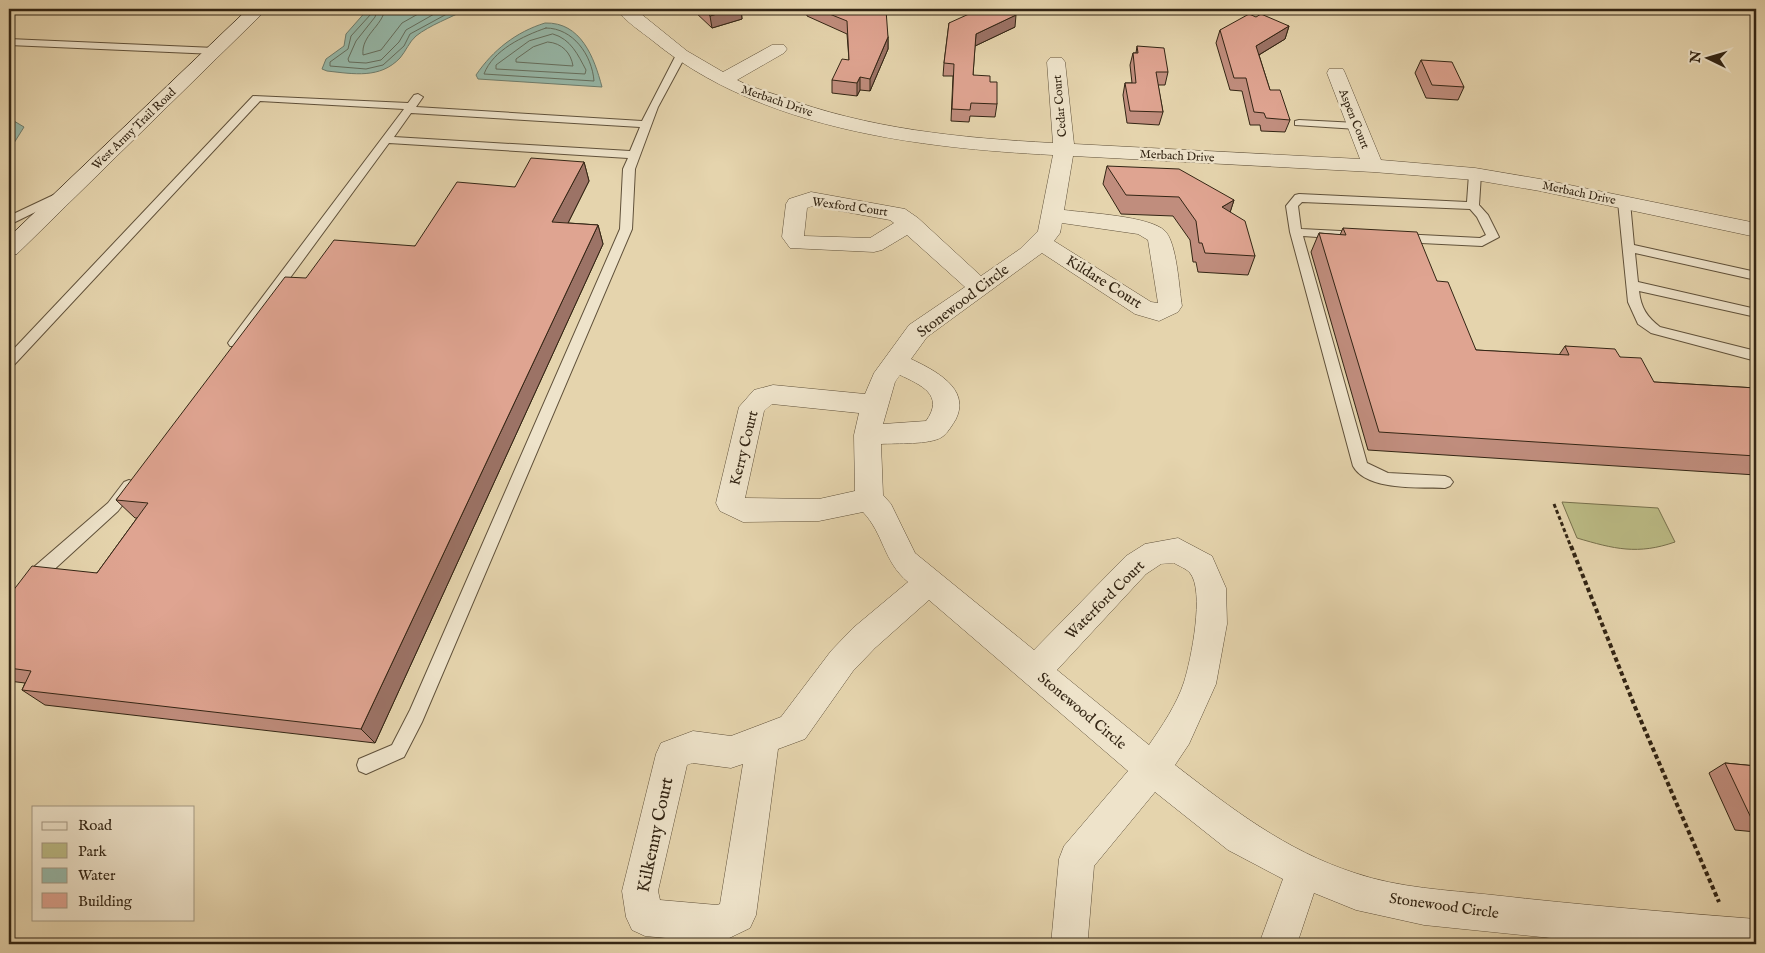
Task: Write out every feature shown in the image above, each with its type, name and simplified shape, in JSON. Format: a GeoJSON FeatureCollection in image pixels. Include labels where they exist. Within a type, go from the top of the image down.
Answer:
{"type":"FeatureCollection","features":[{"type":"Feature","properties":{"kind":"street","name":"West Army Trail Road"},"geometry":{"type":"LineString","coordinates":[[9,249],[258,9]]}},
{"type":"Feature","properties":{"kind":"street","name":"Merbach Drive"},"geometry":{"type":"LineString","coordinates":[[625,9],[681,55],[723,80],[802,111],[890,133],[955,143],[1373,166],[1475,174],[1624,202],[1756,230]]}},
{"type":"Feature","properties":{"kind":"street"},"geometry":{"type":"LineString","coordinates":[[723,80],[778,49]]}},
{"type":"Feature","properties":{"kind":"street","name":"Cedar Court"},"geometry":{"type":"LineString","coordinates":[[1056,62],[1064,150]]}},
{"type":"Feature","properties":{"kind":"street","name":"Aspen Court"},"geometry":{"type":"LineString","coordinates":[[1336,73],[1373,166]]}},
{"type":"Feature","properties":{"kind":"street"},"geometry":{"type":"LineString","coordinates":[[1046,228],[1064,150]]}},
{"type":"Feature","properties":{"kind":"street","name":"Wexford Court"},"geometry":{"type":"LineString","coordinates":[[910,223],[874,245],[798,243],[793,236],[797,204],[810,200],[897,214],[910,223],[980,287]]}},
{"type":"Feature","properties":{"kind":"street","name":"Kildare Court"},"geometry":{"type":"LineString","coordinates":[[1046,228],[1144,228],[1157,236],[1161,246],[1170,306],[1159,313],[1143,308],[1046,228]]}},
{"type":"Feature","properties":{"kind":"street","name":"Stonewood Circle"},"geometry":{"type":"LineString","coordinates":[[1046,228],[1028,254],[918,331],[883,380],[874,405],[867,435],[869,499],[881,512],[905,562],[1152,769],[1241,837],[1304,871],[1356,892],[1424,906],[1682,938],[1744,937]]}},
{"type":"Feature","properties":{"kind":"street"},"geometry":{"type":"LineString","coordinates":[[867,435],[934,430],[945,418],[948,404],[942,388],[896,362]]}},
{"type":"Feature","properties":{"kind":"street","name":"Kerry Court"},"geometry":{"type":"LineString","coordinates":[[869,499],[820,510],[743,511],[730,503],[752,407],[763,396],[773,394],[874,405]]}},
{"type":"Feature","properties":{"kind":"street","name":"Waterford Court"},"geometry":{"type":"LineString","coordinates":[[1035,671],[1136,565],[1155,553],[1178,550],[1202,566],[1211,588],[1212,624],[1200,684],[1177,733],[1152,769],[1077,859],[1069,941],[1072,944]]}},
{"type":"Feature","properties":{"kind":"street","name":"Kilkenny Court"},"geometry":{"type":"LineString","coordinates":[[763,740],[737,915],[719,924],[645,916],[640,891],[673,754],[693,747],[731,752],[793,728],[842,661],[864,638],[929,582]]}},
{"type":"Feature","properties":{"kind":"street"},"geometry":{"type":"LineString","coordinates":[[1278,944],[1304,871]]}},
{"type":"Feature","properties":{"kind":"lane"},"geometry":{"type":"LineString","coordinates":[[9,42],[214,51]]}},
{"type":"Feature","properties":{"kind":"lane"},"geometry":{"type":"LineString","coordinates":[[366,765],[398,751],[416,716],[626,228],[629,169],[653,106],[681,55]]}},
{"type":"Feature","properties":{"kind":"lane"},"geometry":{"type":"LineString","coordinates":[[9,362],[257,98],[413,104],[646,124]]}},
{"type":"Feature","properties":{"kind":"lane"},"geometry":{"type":"LineString","coordinates":[[226,355],[413,104]]}},
{"type":"Feature","properties":{"kind":"lane"},"geometry":{"type":"LineString","coordinates":[[1297,118],[1355,121]]}},
{"type":"Feature","properties":{"kind":"lane"},"geometry":{"type":"LineString","coordinates":[[386,140],[634,155]]}},
{"type":"Feature","properties":{"kind":"lane"},"geometry":{"type":"LineString","coordinates":[[1473,206],[1475,174]]}},
{"type":"Feature","properties":{"kind":"lane"},"geometry":{"type":"LineString","coordinates":[[9,220],[70,190]]}},
{"type":"Feature","properties":{"kind":"lane"},"geometry":{"type":"LineString","coordinates":[[1387,237],[1489,240],[1494,237],[1482,215],[1473,206],[1299,198],[1292,206],[1296,232],[1360,466],[1379,477],[1445,482]]}},
{"type":"Feature","properties":{"kind":"lane"},"geometry":{"type":"LineString","coordinates":[[1624,202],[1632,285],[1637,312],[1643,321],[1656,330],[1756,356]]}},
{"type":"Feature","properties":{"kind":"lane"},"geometry":{"type":"LineString","coordinates":[[1296,232],[1368,236]]}},
{"type":"Feature","properties":{"kind":"lane"},"geometry":{"type":"LineString","coordinates":[[1629,248],[1756,276]]}},
{"type":"Feature","properties":{"kind":"lane"},"geometry":{"type":"LineString","coordinates":[[1632,285],[1756,312]]}},
{"type":"Feature","properties":{"kind":"lane"},"geometry":{"type":"LineString","coordinates":[[9,614],[41,571],[113,507],[135,478]]}},
{"type":"Feature","properties":{"kind":"path"},"geometry":{"type":"LineString","coordinates":[[1554,504],[1635,707],[1710,876],[1744,937]]}},
{"type":"Feature","properties":{"kind":"green space"},"geometry":{"type":"Polygon","coordinates":[[[1562,502],[1658,508],[1675,542],[1649,548],[1626,549],[1577,538],[1562,502]]]}},
{"type":"Feature","properties":{"kind":"water"},"geometry":{"type":"Polygon","coordinates":[[[368,9],[467,9],[416,36],[400,58],[384,69],[366,74],[357,74],[322,69],[326,59],[344,46],[346,34],[368,9]]]}},
{"type":"Feature","properties":{"kind":"water"},"geometry":{"type":"Polygon","coordinates":[[[545,23],[557,24],[568,28],[577,35],[590,53],[602,87],[478,79],[476,75],[483,66],[506,43],[524,31],[545,23]]]}},
{"type":"Feature","properties":{"kind":"water"},"geometry":{"type":"Polygon","coordinates":[[[9,118],[24,127],[9,151],[9,118]]]}},
{"type":"Feature","properties":{"kind":"building"},"geometry":{"type":"Polygon","coordinates":[[[703,9],[734,9],[710,16],[703,9]]]}},
{"type":"Feature","properties":{"kind":"building"},"geometry":{"type":"Polygon","coordinates":[[[817,9],[886,10],[888,37],[870,79],[860,77],[857,83],[832,80],[842,59],[849,60],[847,21],[817,9]]]}},
{"type":"Feature","properties":{"kind":"building"},"geometry":{"type":"Polygon","coordinates":[[[980,9],[1004,9],[1016,15],[976,34],[973,75],[990,76],[990,82],[997,82],[997,104],[971,103],[970,110],[952,109],[954,64],[944,63],[949,23],[980,9]]]}},
{"type":"Feature","properties":{"kind":"building"},"geometry":{"type":"Polygon","coordinates":[[[1249,14],[1256,17],[1261,14],[1289,26],[1256,46],[1270,90],[1280,90],[1290,120],[1266,118],[1264,113],[1254,112],[1246,78],[1234,78],[1220,30],[1249,14]]]}},
{"type":"Feature","properties":{"kind":"building"},"geometry":{"type":"Polygon","coordinates":[[[1137,46],[1164,48],[1168,72],[1156,72],[1163,112],[1130,111],[1125,83],[1136,83],[1133,53],[1138,53],[1137,46]]]}},
{"type":"Feature","properties":{"kind":"building"},"geometry":{"type":"Polygon","coordinates":[[[1421,60],[1452,62],[1464,87],[1432,85],[1421,60]]]}},
{"type":"Feature","properties":{"kind":"building"},"geometry":{"type":"Polygon","coordinates":[[[531,158],[584,162],[552,222],[598,225],[361,729],[22,690],[31,671],[9,668],[9,596],[32,566],[97,573],[148,503],[116,500],[285,277],[306,278],[334,240],[415,246],[457,182],[515,187],[531,158]]]}},
{"type":"Feature","properties":{"kind":"building"},"geometry":{"type":"Polygon","coordinates":[[[1107,166],[1179,169],[1234,200],[1222,207],[1245,221],[1255,256],[1205,253],[1202,243],[1199,243],[1196,221],[1179,197],[1126,195],[1107,166]]]}},
{"type":"Feature","properties":{"kind":"building"},"geometry":{"type":"Polygon","coordinates":[[[1343,228],[1417,232],[1437,281],[1448,282],[1476,350],[1569,355],[1565,346],[1615,349],[1620,357],[1641,358],[1654,382],[1756,388],[1756,456],[1379,432],[1319,233],[1346,235],[1343,228]]]}},
{"type":"Feature","properties":{"kind":"building"},"geometry":{"type":"Polygon","coordinates":[[[1725,763],[1756,766],[1756,822],[1753,822],[1725,763]]]}}]}
